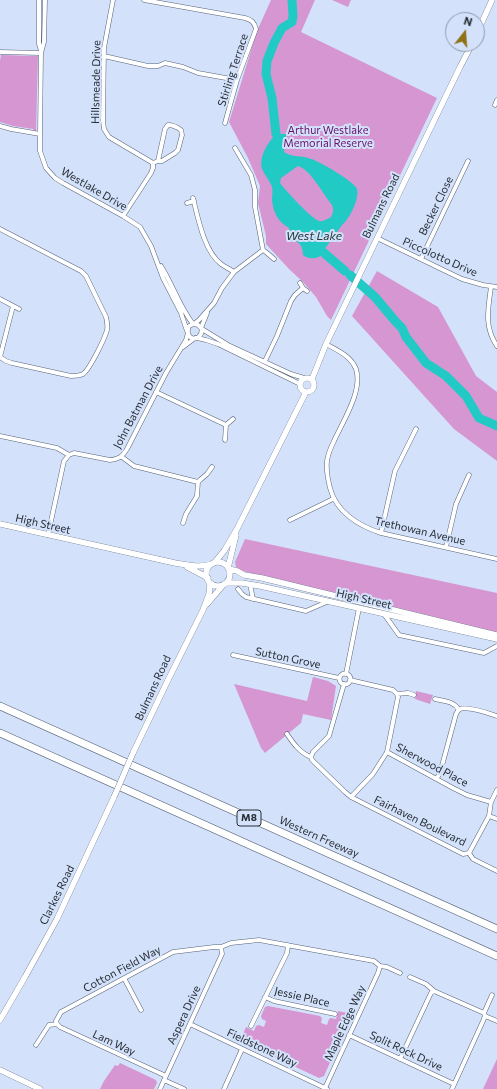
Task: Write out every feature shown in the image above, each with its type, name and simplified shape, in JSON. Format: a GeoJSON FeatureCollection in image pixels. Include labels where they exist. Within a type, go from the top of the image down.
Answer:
{"type":"FeatureCollection","features":[{"type":"Feature","properties":{"kind":"highway","name":"Western Freeway"},"geometry":{"type":"LineString","coordinates":[[0,706],[497,930]]}},
{"type":"Feature","properties":{"kind":"highway","name":"M8"},"geometry":{"type":"LineString","coordinates":[[0,733],[497,956]]}},
{"type":"Feature","properties":{"kind":"street","name":"Westlake Drive"},"geometry":{"type":"LineString","coordinates":[[39,0],[39,44],[41,53],[40,151],[46,168],[56,178],[140,227],[151,246],[163,278],[181,313],[187,332]]}},
{"type":"Feature","properties":{"kind":"street","name":"Westlake Drive"},"geometry":{"type":"LineString","coordinates":[[41,53],[44,42],[45,0]]}},
{"type":"Feature","properties":{"kind":"street","name":"Hillsmeade Drive"},"geometry":{"type":"LineString","coordinates":[[113,0],[104,48],[102,121],[104,129],[109,137],[152,163]]}},
{"type":"Feature","properties":{"kind":"street"},"geometry":{"type":"LineString","coordinates":[[144,0],[175,2]]}},
{"type":"Feature","properties":{"kind":"street"},"geometry":{"type":"LineString","coordinates":[[485,15],[492,0]]}},
{"type":"Feature","properties":{"kind":"street","name":"Stirling Terrace"},"geometry":{"type":"LineString","coordinates":[[175,2],[245,18],[252,20],[255,23],[256,29],[237,80],[225,123]]}},
{"type":"Feature","properties":{"kind":"street"},"geometry":{"type":"LineString","coordinates":[[0,52],[41,53]]}},
{"type":"Feature","properties":{"kind":"street","name":"Bulmans Road"},"geometry":{"type":"LineString","coordinates":[[312,379],[326,344],[468,52]]}},
{"type":"Feature","properties":{"kind":"street"},"geometry":{"type":"LineString","coordinates":[[104,56],[148,66],[158,66],[165,63],[174,64],[183,66],[198,73],[237,80]]}},
{"type":"Feature","properties":{"kind":"street"},"geometry":{"type":"LineString","coordinates":[[123,216],[151,173],[153,168],[152,163],[162,161],[178,150],[182,132],[172,125],[168,125],[164,129],[158,161]]}},
{"type":"Feature","properties":{"kind":"street"},"geometry":{"type":"LineString","coordinates":[[0,126],[40,134]]}},
{"type":"Feature","properties":{"kind":"street"},"geometry":{"type":"LineString","coordinates":[[235,148],[253,180],[255,190],[255,207],[263,250],[274,259]]}},
{"type":"Feature","properties":{"kind":"street","name":"Becker Close"},"geometry":{"type":"LineString","coordinates":[[421,259],[468,161]]}},
{"type":"Feature","properties":{"kind":"street"},"geometry":{"type":"LineString","coordinates":[[188,203],[194,200],[208,247],[213,256],[220,263],[234,272]]}},
{"type":"Feature","properties":{"kind":"street"},"geometry":{"type":"LineString","coordinates":[[0,229],[81,271],[86,276],[108,324],[107,331],[85,373],[79,376],[71,376],[12,363],[0,357],[13,306]]}},
{"type":"Feature","properties":{"kind":"street","name":"Piccolotto Drive"},"geometry":{"type":"LineString","coordinates":[[377,238],[462,278],[491,287],[497,287]]}},
{"type":"Feature","properties":{"kind":"street"},"geometry":{"type":"LineString","coordinates":[[263,250],[234,272],[222,288],[214,303],[194,324],[189,326],[187,332],[190,337],[218,344],[300,384],[302,389],[306,392]]}},
{"type":"Feature","properties":{"kind":"street","name":"Westlake Drive"},"geometry":{"type":"LineString","coordinates":[[156,260],[168,278],[184,312],[194,324]]}},
{"type":"Feature","properties":{"kind":"street"},"geometry":{"type":"LineString","coordinates":[[300,283],[307,291]]}},
{"type":"Feature","properties":{"kind":"street"},"geometry":{"type":"LineString","coordinates":[[491,287],[487,320],[489,331],[497,346]]}},
{"type":"Feature","properties":{"kind":"street"},"geometry":{"type":"LineString","coordinates":[[265,361],[291,301],[303,288]]}},
{"type":"Feature","properties":{"kind":"street"},"geometry":{"type":"LineString","coordinates":[[0,299],[19,309]]}},
{"type":"Feature","properties":{"kind":"street"},"geometry":{"type":"LineString","coordinates":[[196,338],[201,335],[208,308]]}},
{"type":"Feature","properties":{"kind":"street"},"geometry":{"type":"LineString","coordinates":[[194,324],[228,344],[291,374],[304,378],[308,377],[315,383],[314,388],[306,392],[237,529],[224,551],[213,564],[208,570],[207,573],[210,583],[217,586],[225,583],[230,577],[228,568],[226,565],[221,563],[213,564]]}},
{"type":"Feature","properties":{"kind":"street","name":"John Batman Drive"},"geometry":{"type":"LineString","coordinates":[[69,455],[74,453],[110,460],[115,460],[122,457],[128,449],[166,373],[186,340],[187,332]]}},
{"type":"Feature","properties":{"kind":"street","name":"John Batman Drive"},"geometry":{"type":"LineString","coordinates":[[180,350],[196,338]]}},
{"type":"Feature","properties":{"kind":"street"},"geometry":{"type":"LineString","coordinates":[[290,520],[333,499],[328,475],[327,460],[331,447],[357,389],[358,380],[356,369],[352,362],[326,344]]}},
{"type":"Feature","properties":{"kind":"street"},"geometry":{"type":"LineString","coordinates":[[300,384],[301,380],[304,378]]}},
{"type":"Feature","properties":{"kind":"street"},"geometry":{"type":"LineString","coordinates":[[156,392],[226,425]]}},
{"type":"Feature","properties":{"kind":"street"},"geometry":{"type":"LineString","coordinates":[[225,440],[226,425],[233,419]]}},
{"type":"Feature","properties":{"kind":"street"},"geometry":{"type":"LineString","coordinates":[[381,533],[395,471],[416,429]]}},
{"type":"Feature","properties":{"kind":"street"},"geometry":{"type":"LineString","coordinates":[[0,436],[57,448],[69,455],[64,461],[48,535]]}},
{"type":"Feature","properties":{"kind":"street"},"geometry":{"type":"LineString","coordinates":[[122,457],[134,466],[198,482]]}},
{"type":"Feature","properties":{"kind":"street"},"geometry":{"type":"LineString","coordinates":[[183,523],[186,514],[197,496],[198,482],[212,467]]}},
{"type":"Feature","properties":{"kind":"street"},"geometry":{"type":"LineString","coordinates":[[446,547],[455,508],[469,475]]}},
{"type":"Feature","properties":{"kind":"street","name":"Trethowan Avenue"},"geometry":{"type":"LineString","coordinates":[[333,499],[357,523],[368,529],[497,559]]}},
{"type":"Feature","properties":{"kind":"street","name":"High Street"},"geometry":{"type":"LineString","coordinates":[[0,524],[175,563],[195,566],[213,564]]}},
{"type":"Feature","properties":{"kind":"street"},"geometry":{"type":"LineString","coordinates":[[228,568],[237,529]]}},
{"type":"Feature","properties":{"kind":"street","name":"High Street"},"geometry":{"type":"LineString","coordinates":[[175,563],[193,570],[208,579]]}},
{"type":"Feature","properties":{"kind":"street","name":"High Street"},"geometry":{"type":"LineString","coordinates":[[228,568],[244,575],[262,578],[497,635]]}},
{"type":"Feature","properties":{"kind":"street","name":"Bulmans Road"},"geometry":{"type":"LineString","coordinates":[[124,775],[168,680],[203,610],[209,594],[210,585],[208,579]]}},
{"type":"Feature","properties":{"kind":"street","name":"High Street"},"geometry":{"type":"LineString","coordinates":[[225,583],[235,582],[250,584],[497,640]]}},
{"type":"Feature","properties":{"kind":"street","name":"Bulmans Road"},"geometry":{"type":"LineString","coordinates":[[203,610],[225,583]]}},
{"type":"Feature","properties":{"kind":"street"},"geometry":{"type":"LineString","coordinates":[[250,584],[254,599]]}},
{"type":"Feature","properties":{"kind":"street"},"geometry":{"type":"LineString","coordinates":[[238,589],[242,594],[254,599],[306,611],[329,601]]}},
{"type":"Feature","properties":{"kind":"street"},"geometry":{"type":"LineString","coordinates":[[346,674],[360,608]]}},
{"type":"Feature","properties":{"kind":"street"},"geometry":{"type":"LineString","coordinates":[[384,614],[399,635],[484,653],[497,646]]}},
{"type":"Feature","properties":{"kind":"street","name":"Sutton Grove"},"geometry":{"type":"LineString","coordinates":[[233,655],[339,678]]}},
{"type":"Feature","properties":{"kind":"street"},"geometry":{"type":"LineString","coordinates":[[344,684],[341,683],[339,678],[342,674],[346,674]]}},
{"type":"Feature","properties":{"kind":"street"},"geometry":{"type":"LineString","coordinates":[[346,674],[349,675],[350,680]]}},
{"type":"Feature","properties":{"kind":"street"},"geometry":{"type":"LineString","coordinates":[[312,756],[313,752],[329,736],[344,684],[348,683],[350,680]]}},
{"type":"Feature","properties":{"kind":"street"},"geometry":{"type":"LineString","coordinates":[[350,680],[393,690],[398,697],[387,752],[373,774],[351,796]]}},
{"type":"Feature","properties":{"kind":"street"},"geometry":{"type":"LineString","coordinates":[[397,694],[408,693],[414,695]]}},
{"type":"Feature","properties":{"kind":"street"},"geometry":{"type":"LineString","coordinates":[[435,699],[453,703],[459,710]]}},
{"type":"Feature","properties":{"kind":"street"},"geometry":{"type":"LineString","coordinates":[[437,778],[440,773],[456,714],[459,710],[463,708],[497,716]]}},
{"type":"Feature","properties":{"kind":"street","name":"Fairhaven Boulevard"},"geometry":{"type":"LineString","coordinates":[[287,734],[301,750],[312,756],[315,763],[345,792],[463,854],[468,853],[489,816],[491,802],[497,790]]}},
{"type":"Feature","properties":{"kind":"street","name":"Sherwood Place"},"geometry":{"type":"LineString","coordinates":[[387,752],[467,795],[491,802]]}},
{"type":"Feature","properties":{"kind":"street","name":"Clarkes Road"},"geometry":{"type":"LineString","coordinates":[[0,1020],[57,919],[124,775]]}},
{"type":"Feature","properties":{"kind":"street"},"geometry":{"type":"LineString","coordinates":[[489,816],[497,819]]}},
{"type":"Feature","properties":{"kind":"street"},"geometry":{"type":"LineString","coordinates":[[468,853],[473,860],[497,871]]}},
{"type":"Feature","properties":{"kind":"street","name":"Cotton Field Way"},"geometry":{"type":"LineString","coordinates":[[36,1045],[50,1025],[57,1024],[56,1021],[61,1012],[173,952],[222,947],[231,943],[259,940],[374,961],[380,966],[388,967],[400,973]]}},
{"type":"Feature","properties":{"kind":"street"},"geometry":{"type":"LineString","coordinates":[[251,1026],[287,953],[288,945]]}},
{"type":"Feature","properties":{"kind":"street","name":"Aspera Drive"},"geometry":{"type":"LineString","coordinates":[[160,1089],[222,954],[222,947]]}},
{"type":"Feature","properties":{"kind":"street","name":"Maple Edge Way"},"geometry":{"type":"LineString","coordinates":[[326,1088],[380,966]]}},
{"type":"Feature","properties":{"kind":"street"},"geometry":{"type":"LineString","coordinates":[[410,977],[497,1021]]}},
{"type":"Feature","properties":{"kind":"street"},"geometry":{"type":"LineString","coordinates":[[124,978],[141,1010]]}},
{"type":"Feature","properties":{"kind":"street"},"geometry":{"type":"LineString","coordinates":[[400,1059],[431,993],[434,990]]}},
{"type":"Feature","properties":{"kind":"street"},"geometry":{"type":"LineString","coordinates":[[452,1089],[492,995]]}},
{"type":"Feature","properties":{"kind":"street","name":"Jessie Place"},"geometry":{"type":"LineString","coordinates":[[265,997],[274,1002],[335,1014]]}},
{"type":"Feature","properties":{"kind":"street","name":"Lam Way"},"geometry":{"type":"LineString","coordinates":[[57,1024],[60,1027],[165,1078],[184,1089]]}},
{"type":"Feature","properties":{"kind":"street","name":"Fieldstone Way"},"geometry":{"type":"LineString","coordinates":[[190,1024],[326,1088]]}},
{"type":"Feature","properties":{"kind":"street","name":"Split Rock Drive"},"geometry":{"type":"LineString","coordinates":[[349,1035],[454,1084]]}},
{"type":"Feature","properties":{"kind":"street"},"geometry":{"type":"LineString","coordinates":[[224,1089],[242,1049]]}},
{"type":"Feature","properties":{"kind":"street"},"geometry":{"type":"LineString","coordinates":[[0,1070],[40,1089]]}},
{"type":"Feature","properties":{"kind":"green space","name":"Arthur Westlake Memorial Reserve"},"geometry":{"type":"Polygon","coordinates":[[[271,0],[315,0],[301,32],[437,98],[331,320],[316,297],[266,244],[266,236],[258,203],[260,186],[248,158],[229,122],[257,31],[271,0]]]}},
{"type":"Feature","properties":{"kind":"green space"},"geometry":{"type":"Polygon","coordinates":[[[332,0],[351,0],[348,7],[332,0]]]}},
{"type":"Feature","properties":{"kind":"green space"},"geometry":{"type":"Polygon","coordinates":[[[1,55],[38,56],[36,133],[33,129],[13,126],[0,122],[1,55]]]}},
{"type":"Feature","properties":{"kind":"green space"},"geometry":{"type":"Polygon","coordinates":[[[377,271],[438,307],[476,376],[497,392],[497,461],[454,429],[352,316],[377,271]]]}},
{"type":"Feature","properties":{"kind":"green space"},"geometry":{"type":"Polygon","coordinates":[[[245,539],[497,593],[497,633],[242,571],[236,567],[235,562],[245,539]]]}},
{"type":"Feature","properties":{"kind":"green space"},"geometry":{"type":"Polygon","coordinates":[[[313,677],[328,681],[336,686],[331,720],[303,714],[301,723],[265,753],[261,748],[234,684],[307,701],[313,677]]]}},
{"type":"Feature","properties":{"kind":"green space"},"geometry":{"type":"Polygon","coordinates":[[[416,691],[433,695],[430,704],[415,699],[416,691]]]}},
{"type":"Feature","properties":{"kind":"green space"},"geometry":{"type":"Polygon","coordinates":[[[268,1006],[320,1016],[322,1018],[321,1023],[327,1025],[329,1019],[336,1019],[338,1011],[353,1014],[343,1035],[340,1034],[338,1036],[341,1038],[324,1076],[319,1078],[240,1041],[246,1027],[254,1031],[256,1026],[259,1025],[264,1027],[266,1021],[262,1019],[261,1016],[265,1007],[268,1006]]]}},
{"type":"Feature","properties":{"kind":"green space"},"geometry":{"type":"Polygon","coordinates":[[[497,1059],[497,1089],[483,1089],[497,1059]]]}},
{"type":"Feature","properties":{"kind":"green space"},"geometry":{"type":"Polygon","coordinates":[[[120,1063],[156,1080],[157,1083],[154,1089],[100,1089],[115,1065],[118,1066],[120,1063]]]}},
{"type":"Feature","properties":{"kind":"water","name":"West Lake"},"geometry":{"type":"Polygon","coordinates":[[[276,134],[286,134],[284,152],[290,155],[308,158],[321,164],[344,177],[357,189],[357,198],[351,214],[319,257],[311,258],[303,255],[299,243],[292,241],[290,238],[289,228],[279,220],[275,213],[272,200],[272,187],[263,171],[261,161],[264,151],[276,134]],[[298,166],[281,178],[280,183],[311,215],[319,221],[325,220],[332,216],[332,205],[312,177],[303,168],[298,166]]]}},
{"type":"Feature","properties":{"kind":"waterway"},"geometry":{"type":"LineString","coordinates":[[276,134],[272,98],[266,74],[267,61],[282,28],[292,22],[292,0]]}},
{"type":"Feature","properties":{"kind":"waterway"},"geometry":{"type":"LineString","coordinates":[[323,252],[345,271]]}},
{"type":"Feature","properties":{"kind":"waterway"},"geometry":{"type":"LineString","coordinates":[[350,275],[375,297],[402,328],[406,337],[426,363],[446,376],[466,396],[479,418],[497,426]]}}]}
